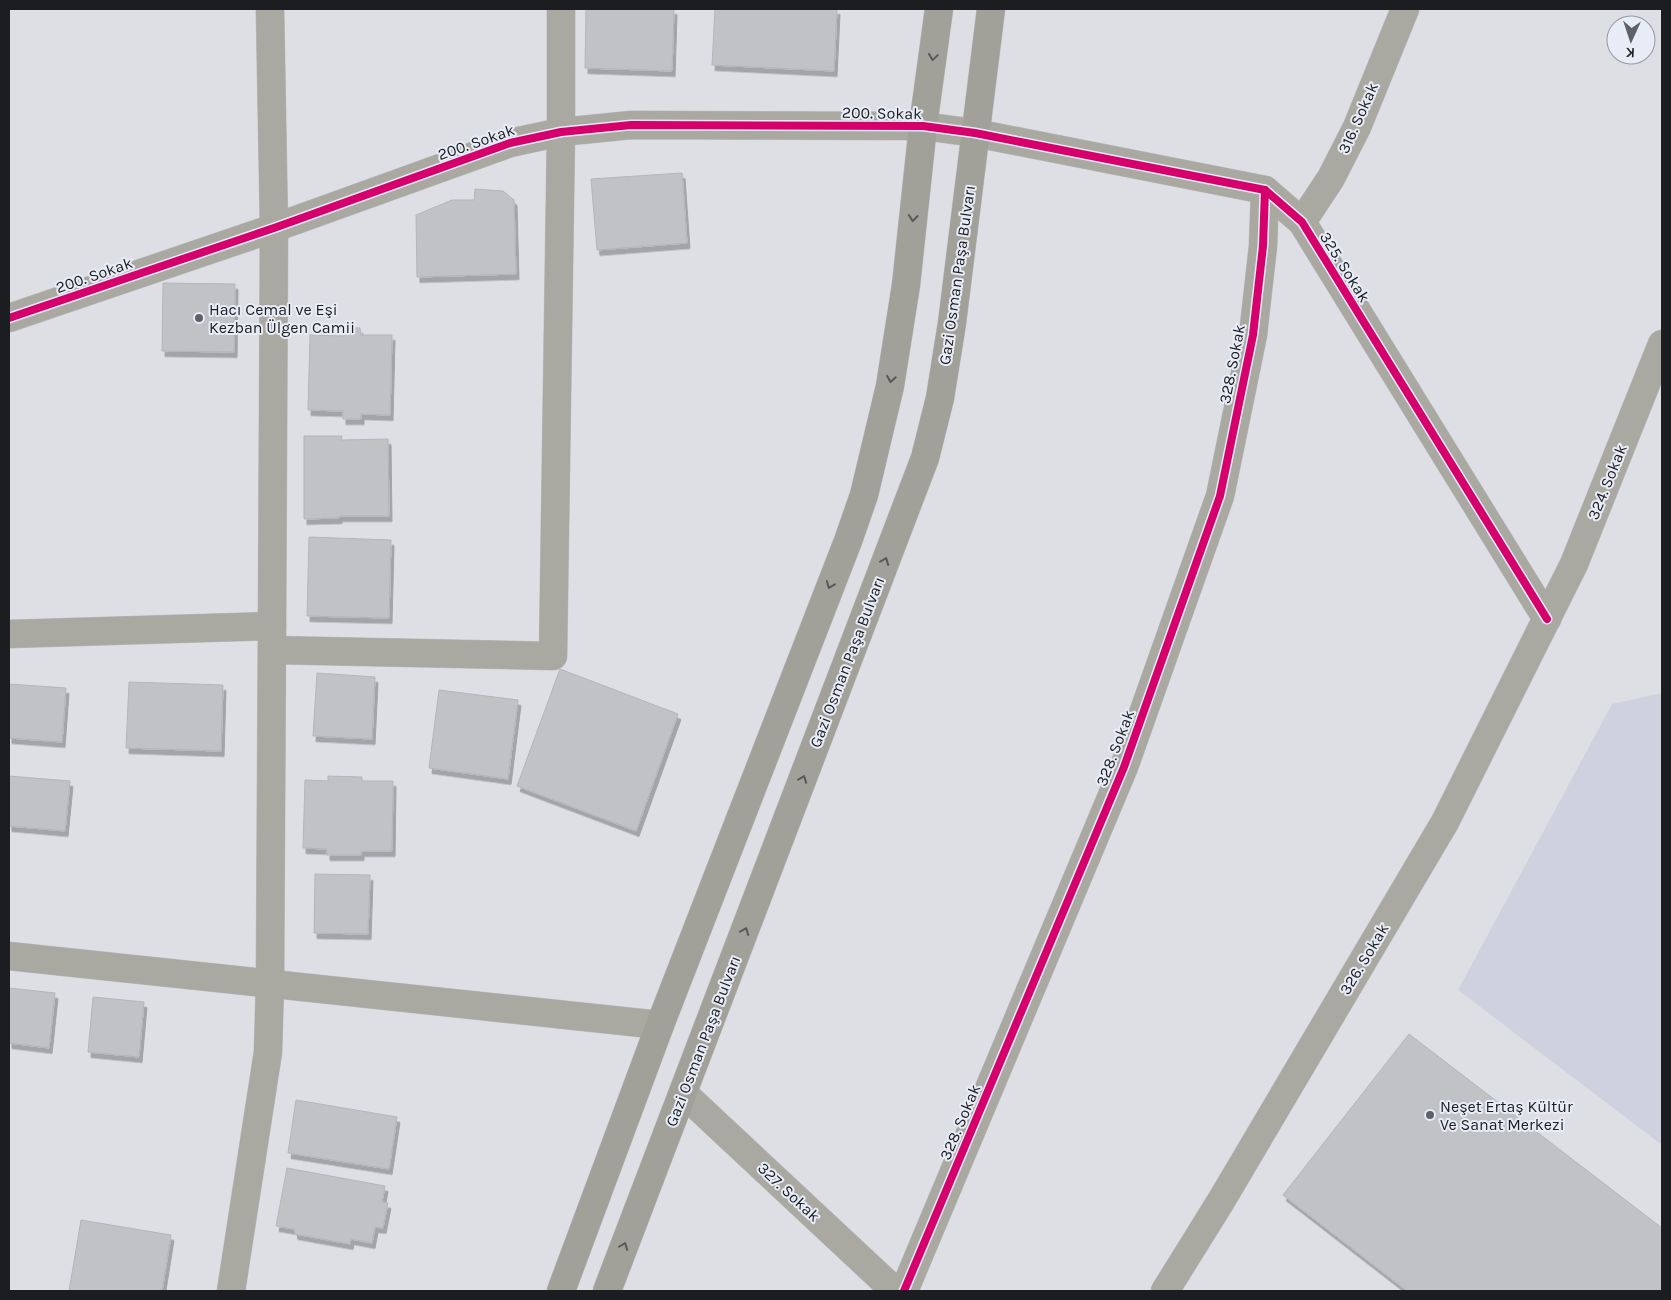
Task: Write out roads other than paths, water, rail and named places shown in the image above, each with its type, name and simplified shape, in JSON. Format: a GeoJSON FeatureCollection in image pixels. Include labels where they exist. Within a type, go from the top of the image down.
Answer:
{"type":"FeatureCollection","features":[{"type":"Feature","properties":{"kind":"main road"},"geometry":{"type":"LineString","coordinates":[[561,1291],[660,1025],[848,541],[864,495],[890,386],[906,285],[923,126],[939,9]]}},
{"type":"Feature","properties":{"kind":"main road","name":"Gazi Osman Paşa Bulvarı"},"geometry":{"type":"LineString","coordinates":[[606,1291],[925,458],[940,398],[949,342],[991,9]]}},
{"type":"Feature","properties":{"kind":"street"},"geometry":{"type":"LineString","coordinates":[[231,1291],[268,1052],[274,228],[270,9]]}},
{"type":"Feature","properties":{"kind":"street"},"geometry":{"type":"LineString","coordinates":[[9,634],[272,638],[553,656],[561,132],[560,9]]}},
{"type":"Feature","properties":{"kind":"street","name":"316. Sokak"},"geometry":{"type":"LineString","coordinates":[[1302,222],[1331,178],[1357,127],[1405,9]]}},
{"type":"Feature","properties":{"kind":"street","name":"200. Sokak"},"geometry":{"type":"LineString","coordinates":[[9,318],[274,228],[510,143],[561,132],[631,125],[923,126],[975,133]]}},
{"type":"Feature","properties":{"kind":"street","name":"325. Sokak"},"geometry":{"type":"LineString","coordinates":[[975,133],[1265,190],[1302,222],[1546,619]]}},
{"type":"Feature","properties":{"kind":"street","name":"328. Sokak"},"geometry":{"type":"LineString","coordinates":[[904,1291],[1124,767],[1220,496],[1253,335],[1263,246],[1265,190]]}},
{"type":"Feature","properties":{"kind":"street","name":"324. Sokak"},"geometry":{"type":"LineString","coordinates":[[1546,619],[1574,564],[1662,344]]}},
{"type":"Feature","properties":{"kind":"street","name":"326. Sokak"},"geometry":{"type":"LineString","coordinates":[[1165,1291],[1221,1201],[1445,822],[1546,619]]}},
{"type":"Feature","properties":{"kind":"street"},"geometry":{"type":"LineString","coordinates":[[9,956],[270,982],[660,1025]]}},
{"type":"Feature","properties":{"kind":"street","name":"327. Sokak"},"geometry":{"type":"LineString","coordinates":[[683,1093],[895,1291]]}},
{"type":"Feature","properties":{"kind":"place","name":"Hacı Cemal ve Eşi Kezban Ülgen Camii"},"geometry":{"type":"Point","coordinates":[199,318]}},
{"type":"Feature","properties":{"kind":"place","name":"Neşet Ertaş Kültür Ve Sanat Merkezi"},"geometry":{"type":"Point","coordinates":[1430,1115]}}]}
